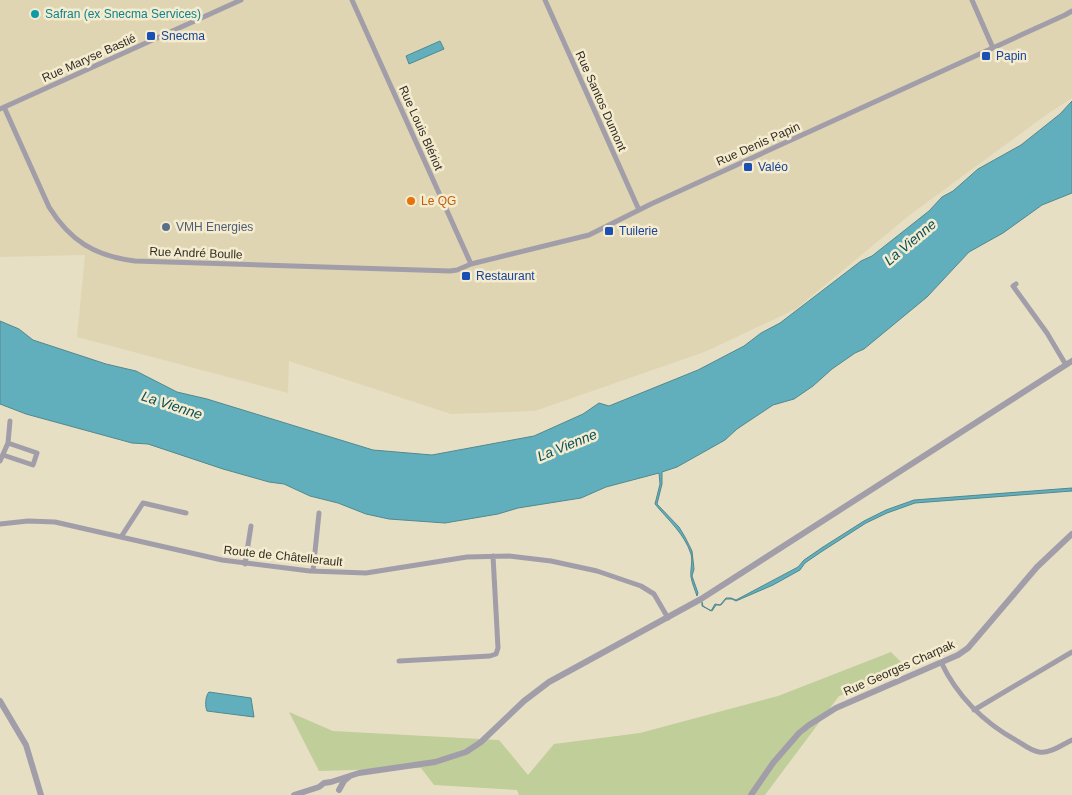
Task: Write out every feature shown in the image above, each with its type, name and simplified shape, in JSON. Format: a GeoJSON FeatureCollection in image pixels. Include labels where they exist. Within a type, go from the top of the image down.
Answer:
{"type":"FeatureCollection","features":[{"type":"Feature","properties":{"kind":"street","name":"Rue Maryse Bastié"},"geometry":{"type":"LineString","coordinates":[[2,108],[241,0]]}},
{"type":"Feature","properties":{"kind":"street","name":"Rue Louis Blériot"},"geometry":{"type":"LineString","coordinates":[[352,0],[471,264]]}},
{"type":"Feature","properties":{"kind":"street"},"geometry":{"type":"LineString","coordinates":[[972,0],[993,48]]}},
{"type":"Feature","properties":{"kind":"street","name":"Rue Santos Dumont"},"geometry":{"type":"LineString","coordinates":[[547,1],[640,210]]}},
{"type":"Feature","properties":{"kind":"street","name":"Rue Denis Papin"},"geometry":{"type":"LineString","coordinates":[[471,264],[595,233],[640,210],[1048,24],[1072,11]]}},
{"type":"Feature","properties":{"kind":"street","name":"Rue André Boulle"},"geometry":{"type":"LineString","coordinates":[[2,108],[46,202],[56,219],[64,229],[84,245],[105,255],[135,261],[450,271],[471,264]]}},
{"type":"Feature","properties":{"kind":"street"},"geometry":{"type":"LineString","coordinates":[[1016,284],[1014,286],[1047,333],[1066,365]]}},
{"type":"Feature","properties":{"kind":"street"},"geometry":{"type":"LineString","coordinates":[[297,794],[353,774],[435,762],[466,752],[481,742],[524,702],[549,682],[668,618],[716,589],[1072,361]]}},
{"type":"Feature","properties":{"kind":"street"},"geometry":{"type":"LineString","coordinates":[[0,462],[8,444],[10,421]]}},
{"type":"Feature","properties":{"kind":"street"},"geometry":{"type":"LineString","coordinates":[[3,455],[32,465],[37,453],[8,444]]}},
{"type":"Feature","properties":{"kind":"street"},"geometry":{"type":"LineString","coordinates":[[121,538],[143,503],[186,513]]}},
{"type":"Feature","properties":{"kind":"street"},"geometry":{"type":"LineString","coordinates":[[312,571],[319,513]]}},
{"type":"Feature","properties":{"kind":"street","name":"Route de Châtellerault"},"geometry":{"type":"LineString","coordinates":[[0,524],[28,521],[55,522],[245,564],[312,571],[366,573],[444,559],[493,556],[530,558],[576,566],[641,586],[654,594],[668,618]]}},
{"type":"Feature","properties":{"kind":"street"},"geometry":{"type":"LineString","coordinates":[[245,564],[251,526]]}},
{"type":"Feature","properties":{"kind":"street","name":"Rue Georges Charpak"},"geometry":{"type":"LineString","coordinates":[[751,795],[773,763],[799,734],[809,726],[836,708],[958,655],[968,648],[1037,567],[1072,534]]}},
{"type":"Feature","properties":{"kind":"street"},"geometry":{"type":"LineString","coordinates":[[399,661],[490,656],[496,654],[498,648],[493,556]]}},
{"type":"Feature","properties":{"kind":"street"},"geometry":{"type":"LineString","coordinates":[[974,710],[1072,652]]}},
{"type":"Feature","properties":{"kind":"street"},"geometry":{"type":"LineString","coordinates":[[941,662],[956,688],[974,710],[997,730],[1039,752],[1048,752],[1072,740]]}},
{"type":"Feature","properties":{"kind":"street"},"geometry":{"type":"LineString","coordinates":[[0,701],[26,745],[41,795]]}},
{"type":"Feature","properties":{"kind":"street"},"geometry":{"type":"LineString","coordinates":[[339,793],[344,781],[353,774]]}},
{"type":"Feature","properties":{"kind":"street"},"geometry":{"type":"LineString","coordinates":[[331,782],[336,785],[339,793]]}},
{"type":"Feature","properties":{"kind":"street"},"geometry":{"type":"LineString","coordinates":[[317,795],[319,787]]}},
{"type":"Feature","properties":{"kind":"street"},"geometry":{"type":"LineString","coordinates":[[297,794],[310,795]]}},
{"type":"Feature","properties":{"kind":"shaded area"},"geometry":{"type":"Polygon","coordinates":[[[0,0],[1072,0],[1072,98],[911,214],[796,309],[707,351],[535,411],[451,414],[289,361],[288,393],[77,337],[85,255],[0,257],[0,0]]]}},
{"type":"Feature","properties":{"kind":"green space"},"geometry":{"type":"Polygon","coordinates":[[[891,652],[909,670],[839,696],[765,795],[519,795],[517,790],[434,785],[421,768],[319,771],[289,712],[333,731],[499,740],[528,775],[554,744],[640,733],[778,696],[891,652]]]}},
{"type":"Feature","properties":{"kind":"water"},"geometry":{"type":"Polygon","coordinates":[[[440,41],[444,49],[409,64],[406,56],[440,41]]]}},
{"type":"Feature","properties":{"kind":"water","name":"La Vienne"},"geometry":{"type":"Polygon","coordinates":[[[1072,101],[1072,193],[1042,205],[1003,233],[969,252],[927,297],[864,349],[832,369],[813,386],[794,399],[773,405],[737,429],[725,440],[677,467],[662,472],[662,484],[657,504],[679,527],[692,551],[694,569],[692,576],[698,593],[697,596],[691,577],[692,557],[688,546],[680,533],[655,504],[660,484],[659,473],[606,487],[581,498],[518,508],[498,514],[445,523],[389,519],[366,514],[338,503],[310,496],[284,484],[269,482],[223,469],[148,444],[132,443],[26,414],[0,404],[0,321],[19,329],[33,340],[106,364],[136,371],[177,392],[207,399],[373,450],[432,455],[534,436],[583,414],[599,403],[609,406],[698,370],[744,346],[761,333],[780,323],[861,261],[872,256],[978,169],[1021,145],[1060,114],[1072,101]]]}},
{"type":"Feature","properties":{"kind":"water"},"geometry":{"type":"Polygon","coordinates":[[[1072,488],[1072,491],[915,503],[866,523],[805,563],[800,570],[773,585],[736,601],[726,599],[720,605],[726,598],[736,600],[798,567],[804,560],[864,521],[886,510],[914,500],[1072,488]]]}},
{"type":"Feature","properties":{"kind":"water"},"geometry":{"type":"Polygon","coordinates":[[[209,692],[251,698],[254,717],[207,711],[206,702],[209,692]]]}},
{"type":"Feature","properties":{"kind":"place","name":"Safran (ex Snecma Services)"},"geometry":{"type":"Point","coordinates":[35,14]}},
{"type":"Feature","properties":{"kind":"place","name":"Snecma"},"geometry":{"type":"Point","coordinates":[151,36]}},
{"type":"Feature","properties":{"kind":"place","name":"Papin"},"geometry":{"type":"Point","coordinates":[986,56]}},
{"type":"Feature","properties":{"kind":"place","name":"Valéo"},"geometry":{"type":"Point","coordinates":[748,167]}},
{"type":"Feature","properties":{"kind":"place","name":"Le QG"},"geometry":{"type":"Point","coordinates":[411,201]}},
{"type":"Feature","properties":{"kind":"place","name":"VMH Energies"},"geometry":{"type":"Point","coordinates":[166,227]}},
{"type":"Feature","properties":{"kind":"place","name":"Tuilerie"},"geometry":{"type":"Point","coordinates":[609,231]}},
{"type":"Feature","properties":{"kind":"place","name":"Restaurant"},"geometry":{"type":"Point","coordinates":[466,276]}}]}
